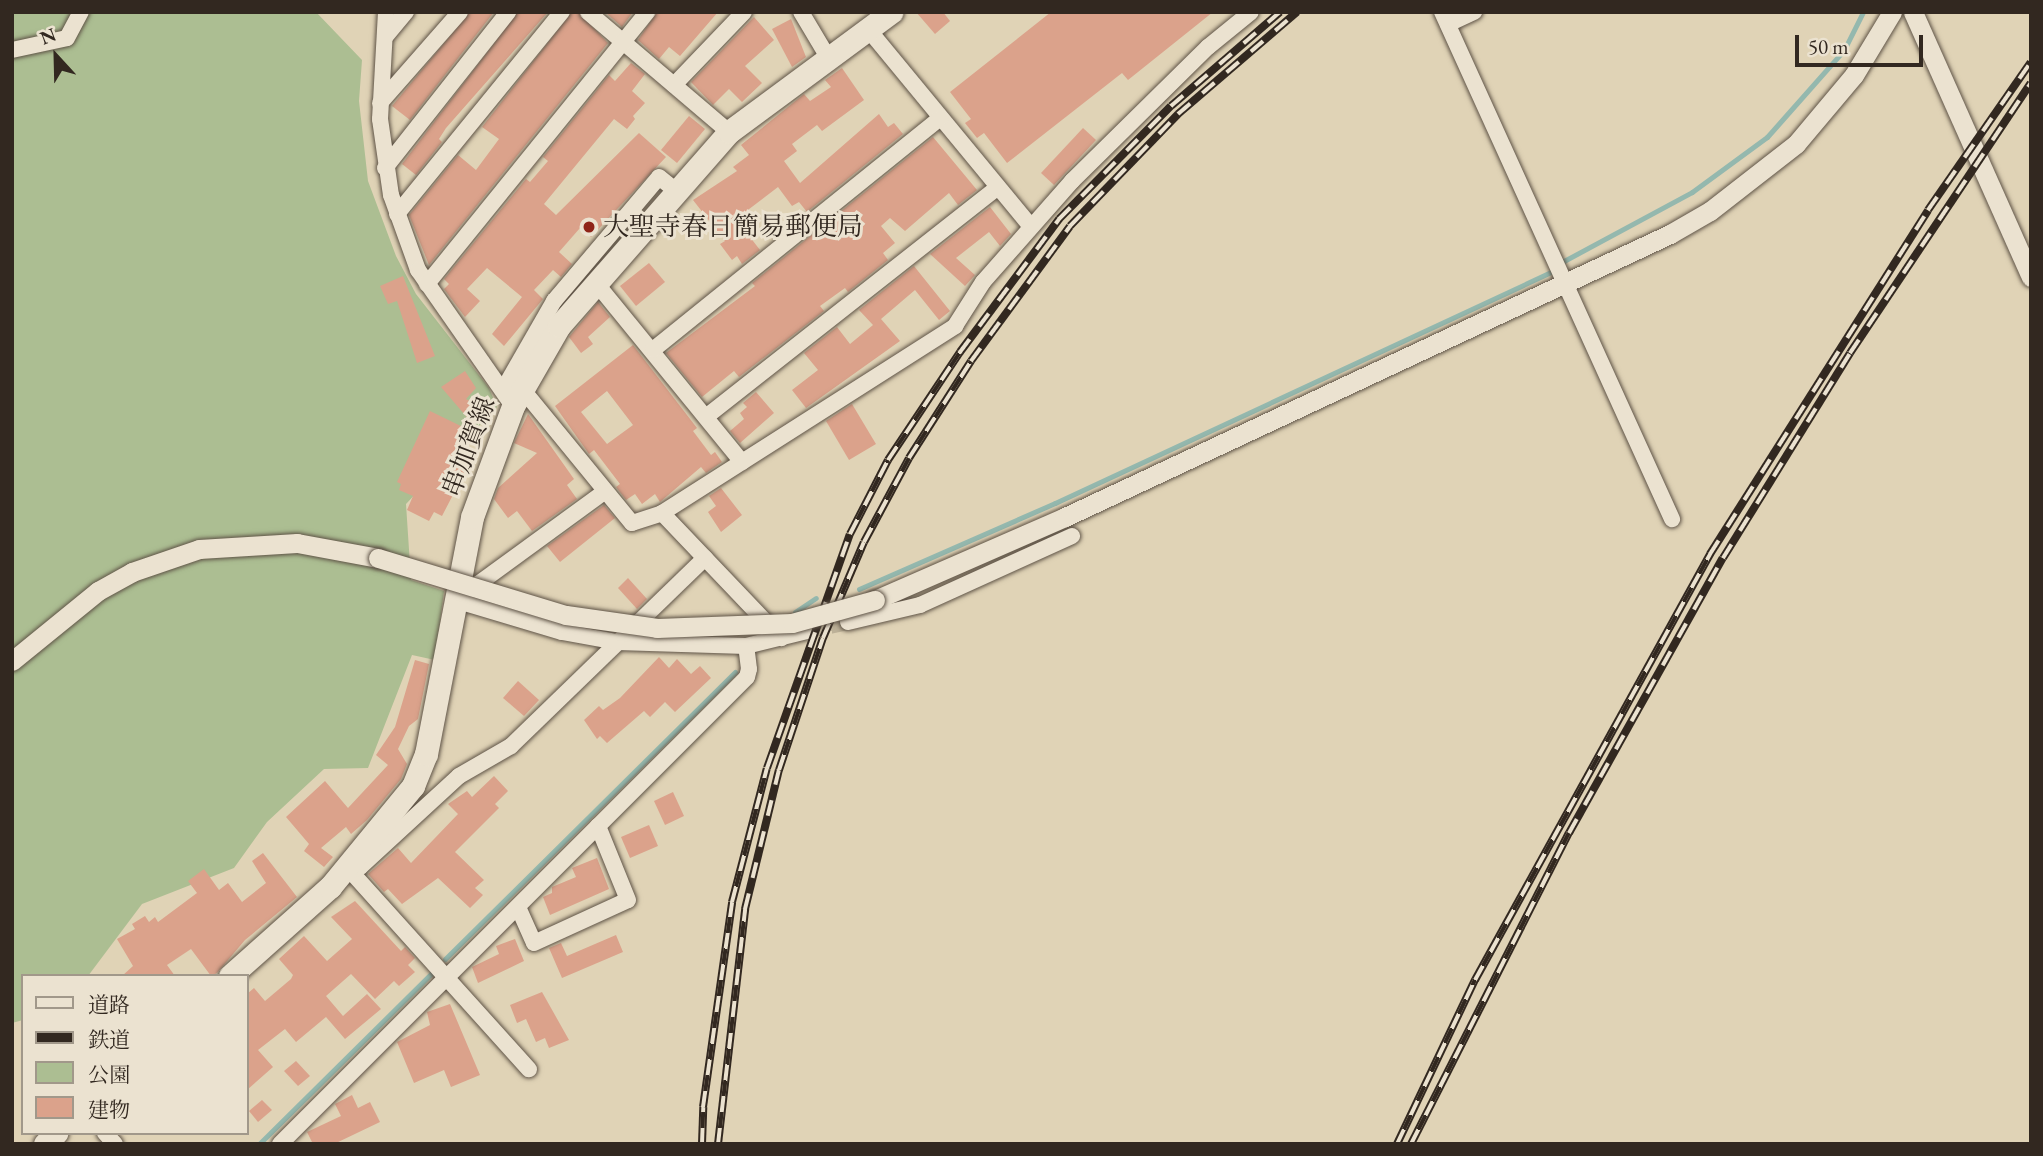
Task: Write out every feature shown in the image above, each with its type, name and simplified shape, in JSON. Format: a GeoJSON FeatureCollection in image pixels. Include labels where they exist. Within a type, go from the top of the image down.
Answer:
{"type":"FeatureCollection","features":[{"type":"Feature","properties":{"kind":"main road","name":"串加賀線"},"geometry":{"type":"LineString","coordinates":[[232,974],[305,912],[348,868],[405,797],[422,769],[458,599],[472,517],[513,395],[559,326],[674,189],[729,132],[891,12]]}},
{"type":"Feature","properties":{"kind":"street"},"geometry":{"type":"LineString","coordinates":[[12,50],[67,38],[81,12]]}},
{"type":"Feature","properties":{"kind":"street"},"geometry":{"type":"LineString","coordinates":[[387,12],[380,103],[385,168],[397,214],[427,284],[513,395],[632,523],[662,513],[955,326],[983,282],[1125,125],[1251,12]]}},
{"type":"Feature","properties":{"kind":"street"},"geometry":{"type":"LineString","coordinates":[[384,37],[406,12]]}},
{"type":"Feature","properties":{"kind":"street"},"geometry":{"type":"LineString","coordinates":[[380,103],[460,12]]}},
{"type":"Feature","properties":{"kind":"street"},"geometry":{"type":"LineString","coordinates":[[385,168],[508,12]]}},
{"type":"Feature","properties":{"kind":"street"},"geometry":{"type":"LineString","coordinates":[[397,214],[562,12]]}},
{"type":"Feature","properties":{"kind":"street"},"geometry":{"type":"LineString","coordinates":[[588,12],[729,132]]}},
{"type":"Feature","properties":{"kind":"street"},"geometry":{"type":"LineString","coordinates":[[427,284],[647,12]]}},
{"type":"Feature","properties":{"kind":"street"},"geometry":{"type":"LineString","coordinates":[[674,85],[744,12]]}},
{"type":"Feature","properties":{"kind":"street"},"geometry":{"type":"LineString","coordinates":[[801,12],[829,59]]}},
{"type":"Feature","properties":{"kind":"street"},"geometry":{"type":"LineString","coordinates":[[1474,12],[1445,18],[1672,519]]}},
{"type":"Feature","properties":{"kind":"street"},"geometry":{"type":"LineString","coordinates":[[12,661],[98,591],[132,572],[199,549],[297,543],[378,558],[566,615],[657,628],[792,623],[875,600],[987,553],[1567,285],[1670,234],[1755,178],[1826,112],[1892,12]]}},
{"type":"Feature","properties":{"kind":"street"},"geometry":{"type":"LineString","coordinates":[[1913,12],[2031,277]]}},
{"type":"Feature","properties":{"kind":"street"},"geometry":{"type":"LineString","coordinates":[[868,29],[1031,227]]}},
{"type":"Feature","properties":{"kind":"street"},"geometry":{"type":"LineString","coordinates":[[654,349],[940,118]]}},
{"type":"Feature","properties":{"kind":"street"},"geometry":{"type":"LineString","coordinates":[[513,395],[554,301],[659,177],[674,189]]}},
{"type":"Feature","properties":{"kind":"street"},"geometry":{"type":"LineString","coordinates":[[707,416],[998,187]]}},
{"type":"Feature","properties":{"kind":"street"},"geometry":{"type":"LineString","coordinates":[[596,282],[654,349],[742,462]]}},
{"type":"Feature","properties":{"kind":"street"},"geometry":{"type":"LineString","coordinates":[[458,599],[505,568],[604,492]]}},
{"type":"Feature","properties":{"kind":"street"},"geometry":{"type":"LineString","coordinates":[[662,513],[780,638]]}},
{"type":"Feature","properties":{"kind":"street"},"geometry":{"type":"LineString","coordinates":[[848,622],[920,605],[1072,536]]}},
{"type":"Feature","properties":{"kind":"street"},"geometry":{"type":"LineString","coordinates":[[348,868],[360,867],[459,776],[512,746],[705,558]]}},
{"type":"Feature","properties":{"kind":"street"},"geometry":{"type":"LineString","coordinates":[[458,599],[562,632],[617,642],[746,646],[807,631]]}},
{"type":"Feature","properties":{"kind":"street"},"geometry":{"type":"LineString","coordinates":[[280,1144],[747,677],[746,646]]}},
{"type":"Feature","properties":{"kind":"street"},"geometry":{"type":"LineString","coordinates":[[518,907],[534,943],[628,900],[598,826]]}},
{"type":"Feature","properties":{"kind":"street"},"geometry":{"type":"LineString","coordinates":[[348,868],[529,1069]]}},
{"type":"Feature","properties":{"kind":"green space"},"geometry":{"type":"Polygon","coordinates":[[[12,12],[316,12],[362,60],[359,101],[368,181],[396,256],[416,294],[489,388],[497,407],[406,504],[411,580],[444,591],[435,660],[412,655],[368,768],[324,769],[267,822],[234,868],[142,904],[90,974],[21,974],[21,1021],[12,1023],[12,12]]]}},
{"type":"Feature","properties":{"kind":"building"},"geometry":{"type":"Polygon","coordinates":[[[470,12],[494,12],[410,120],[392,106],[470,12]]]}},
{"type":"Feature","properties":{"kind":"building"},"geometry":{"type":"Polygon","coordinates":[[[518,12],[548,12],[446,128],[439,139],[442,142],[416,175],[402,164],[518,12]]]}},
{"type":"Feature","properties":{"kind":"building"},"geometry":{"type":"Polygon","coordinates":[[[572,12],[578,12],[608,43],[429,265],[409,215],[458,155],[476,170],[499,139],[482,127],[572,12]]]}},
{"type":"Feature","properties":{"kind":"building"},"geometry":{"type":"Polygon","coordinates":[[[605,12],[633,12],[622,27],[605,12]]]}},
{"type":"Feature","properties":{"kind":"building"},"geometry":{"type":"Polygon","coordinates":[[[657,12],[718,12],[680,56],[669,47],[659,59],[638,40],[657,12]]]}},
{"type":"Feature","properties":{"kind":"building"},"geometry":{"type":"Polygon","coordinates":[[[916,12],[943,12],[950,21],[935,34],[916,12]]]}},
{"type":"Feature","properties":{"kind":"building"},"geometry":{"type":"Polygon","coordinates":[[[1051,12],[1213,12],[1128,80],[1122,73],[1007,163],[984,133],[977,138],[965,123],[971,119],[950,92],[1051,12]]]}},
{"type":"Feature","properties":{"kind":"building"},"geometry":{"type":"Polygon","coordinates":[[[754,17],[774,40],[745,66],[762,83],[742,102],[729,89],[713,105],[691,82],[754,17]]]}},
{"type":"Feature","properties":{"kind":"building"},"geometry":{"type":"Polygon","coordinates":[[[791,19],[806,57],[792,67],[772,29],[791,19]]]}},
{"type":"Feature","properties":{"kind":"building"},"geometry":{"type":"Polygon","coordinates":[[[631,63],[645,74],[632,91],[645,103],[633,116],[635,119],[627,129],[614,119],[544,204],[556,215],[639,133],[666,157],[591,237],[580,228],[559,252],[572,264],[561,277],[553,270],[534,290],[543,299],[504,346],[492,334],[522,297],[487,268],[467,289],[480,301],[465,317],[444,289],[449,284],[444,279],[526,179],[530,182],[548,161],[543,157],[609,75],[615,81],[631,63]]]}},
{"type":"Feature","properties":{"kind":"building"},"geometry":{"type":"Polygon","coordinates":[[[842,68],[864,100],[822,131],[817,125],[792,144],[797,151],[784,161],[800,183],[879,114],[888,127],[894,123],[903,134],[807,212],[799,202],[792,206],[778,187],[736,219],[760,250],[742,264],[737,256],[732,260],[720,244],[725,241],[693,200],[737,171],[733,167],[749,155],[741,145],[804,94],[810,101],[831,87],[825,80],[842,68]]]}},
{"type":"Feature","properties":{"kind":"building"},"geometry":{"type":"Polygon","coordinates":[[[689,116],[705,129],[677,163],[661,150],[689,116]]]}},
{"type":"Feature","properties":{"kind":"building"},"geometry":{"type":"Polygon","coordinates":[[[1083,128],[1096,140],[1054,185],[1041,173],[1083,128]]]}},
{"type":"Feature","properties":{"kind":"building"},"geometry":{"type":"Polygon","coordinates":[[[933,137],[977,190],[958,205],[949,193],[905,231],[890,218],[881,226],[895,243],[883,253],[888,260],[848,292],[845,288],[820,306],[824,311],[739,377],[734,371],[702,397],[666,353],[755,286],[752,283],[933,137]]]}},
{"type":"Feature","properties":{"kind":"building"},"geometry":{"type":"Polygon","coordinates":[[[990,207],[1011,234],[1000,246],[989,232],[956,258],[975,275],[965,286],[930,254],[990,207]]]}},
{"type":"Feature","properties":{"kind":"building"},"geometry":{"type":"Polygon","coordinates":[[[649,263],[665,282],[636,306],[620,286],[649,263]]]}},
{"type":"Feature","properties":{"kind":"building"},"geometry":{"type":"Polygon","coordinates":[[[914,266],[950,311],[939,320],[915,290],[881,319],[900,341],[806,408],[792,390],[818,370],[804,353],[837,327],[850,344],[873,325],[859,310],[914,266]]]}},
{"type":"Feature","properties":{"kind":"building"},"geometry":{"type":"Polygon","coordinates":[[[403,276],[435,356],[417,363],[397,301],[388,304],[380,286],[403,276]]]}},
{"type":"Feature","properties":{"kind":"building"},"geometry":{"type":"Polygon","coordinates":[[[598,302],[610,317],[588,337],[593,344],[581,353],[569,337],[598,302]]]}},
{"type":"Feature","properties":{"kind":"building"},"geometry":{"type":"Polygon","coordinates":[[[633,345],[697,428],[693,431],[711,455],[715,452],[722,462],[706,473],[701,467],[660,502],[655,494],[642,504],[635,494],[626,500],[616,487],[620,484],[594,450],[589,454],[555,406],[633,345]],[[607,391],[581,412],[607,444],[633,425],[607,391]]]}},
{"type":"Feature","properties":{"kind":"building"},"geometry":{"type":"Polygon","coordinates":[[[465,371],[476,388],[466,399],[487,410],[481,422],[473,417],[471,422],[441,387],[465,371]]]}},
{"type":"Feature","properties":{"kind":"building"},"geometry":{"type":"Polygon","coordinates":[[[756,392],[774,413],[740,443],[730,431],[744,419],[740,413],[747,407],[743,403],[756,392]]]}},
{"type":"Feature","properties":{"kind":"building"},"geometry":{"type":"Polygon","coordinates":[[[852,404],[876,444],[849,460],[826,421],[852,404]]]}},
{"type":"Feature","properties":{"kind":"building"},"geometry":{"type":"Polygon","coordinates":[[[430,411],[467,429],[454,455],[470,462],[442,516],[434,512],[429,521],[407,510],[413,496],[399,490],[401,484],[397,482],[430,411]]]}},
{"type":"Feature","properties":{"kind":"building"},"geometry":{"type":"Polygon","coordinates":[[[528,414],[574,479],[567,485],[577,499],[532,531],[517,511],[508,518],[494,499],[498,488],[537,453],[514,443],[528,414]]]}},
{"type":"Feature","properties":{"kind":"building"},"geometry":{"type":"Polygon","coordinates":[[[721,488],[742,515],[721,532],[708,512],[716,506],[709,496],[721,488]]]}},
{"type":"Feature","properties":{"kind":"building"},"geometry":{"type":"Polygon","coordinates":[[[604,505],[615,518],[560,562],[547,546],[604,505]]]}},
{"type":"Feature","properties":{"kind":"building"},"geometry":{"type":"Polygon","coordinates":[[[628,578],[647,599],[637,609],[618,588],[628,578]]]}},
{"type":"Feature","properties":{"kind":"building"},"geometry":{"type":"Polygon","coordinates":[[[659,657],[669,668],[677,659],[691,674],[700,666],[711,678],[675,712],[665,702],[650,717],[644,711],[607,743],[600,736],[597,739],[584,720],[599,706],[603,710],[620,698],[659,657]]]}},
{"type":"Feature","properties":{"kind":"building"},"geometry":{"type":"Polygon","coordinates":[[[415,660],[429,664],[418,719],[409,726],[398,749],[407,764],[401,779],[367,820],[351,834],[346,827],[321,848],[333,857],[324,867],[304,851],[309,844],[286,817],[325,781],[348,808],[388,765],[376,755],[395,727],[415,660]]]}},
{"type":"Feature","properties":{"kind":"building"},"geometry":{"type":"Polygon","coordinates":[[[518,681],[539,700],[524,716],[503,698],[518,681]]]}},
{"type":"Feature","properties":{"kind":"building"},"geometry":{"type":"Polygon","coordinates":[[[494,776],[508,791],[495,804],[499,808],[455,852],[484,880],[475,888],[483,895],[470,908],[438,878],[402,904],[388,889],[384,892],[368,874],[398,848],[411,863],[458,814],[448,804],[467,791],[472,797],[494,776]]]}},
{"type":"Feature","properties":{"kind":"building"},"geometry":{"type":"Polygon","coordinates":[[[673,792],[684,816],[665,825],[654,801],[673,792]]]}},
{"type":"Feature","properties":{"kind":"building"},"geometry":{"type":"Polygon","coordinates":[[[649,825],[658,846],[630,858],[621,837],[649,825]]]}},
{"type":"Feature","properties":{"kind":"building"},"geometry":{"type":"Polygon","coordinates":[[[263,853],[297,897],[245,940],[217,973],[210,974],[191,949],[167,965],[174,974],[124,974],[133,966],[117,939],[135,929],[132,924],[145,916],[149,922],[155,917],[158,922],[197,893],[188,881],[204,869],[219,890],[228,883],[242,902],[266,883],[252,861],[263,853]]]}},
{"type":"Feature","properties":{"kind":"building"},"geometry":{"type":"Polygon","coordinates":[[[597,858],[609,889],[550,915],[543,897],[552,893],[552,887],[576,877],[572,868],[597,858]]]}},
{"type":"Feature","properties":{"kind":"building"},"geometry":{"type":"Polygon","coordinates":[[[355,901],[401,951],[405,947],[415,958],[408,965],[415,972],[399,986],[394,981],[375,999],[351,974],[326,996],[343,1016],[367,994],[381,1009],[345,1039],[326,1017],[296,1042],[285,1029],[258,1050],[273,1067],[248,1089],[248,993],[254,988],[265,1001],[291,979],[293,975],[279,959],[304,936],[327,961],[352,939],[331,917],[355,901]]]}},
{"type":"Feature","properties":{"kind":"building"},"geometry":{"type":"Polygon","coordinates":[[[616,935],[623,952],[562,978],[549,948],[561,943],[567,956],[616,935]]]}},
{"type":"Feature","properties":{"kind":"building"},"geometry":{"type":"Polygon","coordinates":[[[515,939],[524,961],[478,983],[472,967],[499,954],[496,946],[515,939]]]}},
{"type":"Feature","properties":{"kind":"building"},"geometry":{"type":"Polygon","coordinates":[[[542,992],[569,1040],[549,1048],[545,1038],[536,1042],[526,1019],[517,1023],[510,1005],[542,992]]]}},
{"type":"Feature","properties":{"kind":"building"},"geometry":{"type":"Polygon","coordinates":[[[450,1004],[480,1075],[451,1087],[444,1070],[414,1083],[397,1042],[430,1025],[427,1012],[450,1004]]]}},
{"type":"Feature","properties":{"kind":"building"},"geometry":{"type":"Polygon","coordinates":[[[296,1061],[310,1076],[298,1086],[284,1071],[296,1061]]]}},
{"type":"Feature","properties":{"kind":"building"},"geometry":{"type":"Polygon","coordinates":[[[352,1095],[358,1108],[370,1102],[380,1122],[334,1144],[313,1144],[307,1132],[341,1116],[335,1104],[352,1095]]]}},
{"type":"Feature","properties":{"kind":"building"},"geometry":{"type":"Polygon","coordinates":[[[262,1100],[272,1110],[258,1122],[249,1111],[262,1100]]]}},
{"type":"Feature","properties":{"kind":"waterway"},"geometry":{"type":"LineString","coordinates":[[1562,262],[1692,192],[1767,137],[1844,50],[1863,12]]}},
{"type":"Feature","properties":{"kind":"waterway"},"geometry":{"type":"LineString","coordinates":[[859,589],[1055,503],[1551,272]]}},
{"type":"Feature","properties":{"kind":"waterway"},"geometry":{"type":"LineString","coordinates":[[795,612],[816,598]]}},
{"type":"Feature","properties":{"kind":"waterway"},"geometry":{"type":"LineString","coordinates":[[445,959],[735,672]]}},
{"type":"Feature","properties":{"kind":"waterway"},"geometry":{"type":"LineString","coordinates":[[259,1144],[432,973]]}},
{"type":"Feature","properties":{"kind":"tunnel"},"geometry":{"type":"LineString","coordinates":[[807,631],[848,622]]}},
{"type":"Feature","properties":{"kind":"railway"},"geometry":{"type":"LineString","coordinates":[[702,1144],[703,1107],[732,902],[767,768],[850,534],[888,460],[960,352],[1059,219],[1171,106],[1280,12]]}},
{"type":"Feature","properties":{"kind":"railway"},"geometry":{"type":"LineString","coordinates":[[718,1144],[745,909],[779,770],[823,638],[864,542],[909,458],[971,361],[1070,226],[1178,114],[1297,12]]}},
{"type":"Feature","properties":{"kind":"railway"},"geometry":{"type":"LineString","coordinates":[[1397,1144],[1475,980],[1710,554],[1928,210],[2031,62]]}},
{"type":"Feature","properties":{"kind":"railway"},"geometry":{"type":"LineString","coordinates":[[1411,1144],[1569,833],[1723,558],[1850,353],[2031,83]]}},
{"type":"Feature","properties":{"kind":"place","name":"大聖寺春日簡易郵便局"},"geometry":{"type":"Point","coordinates":[589,227]}}]}
